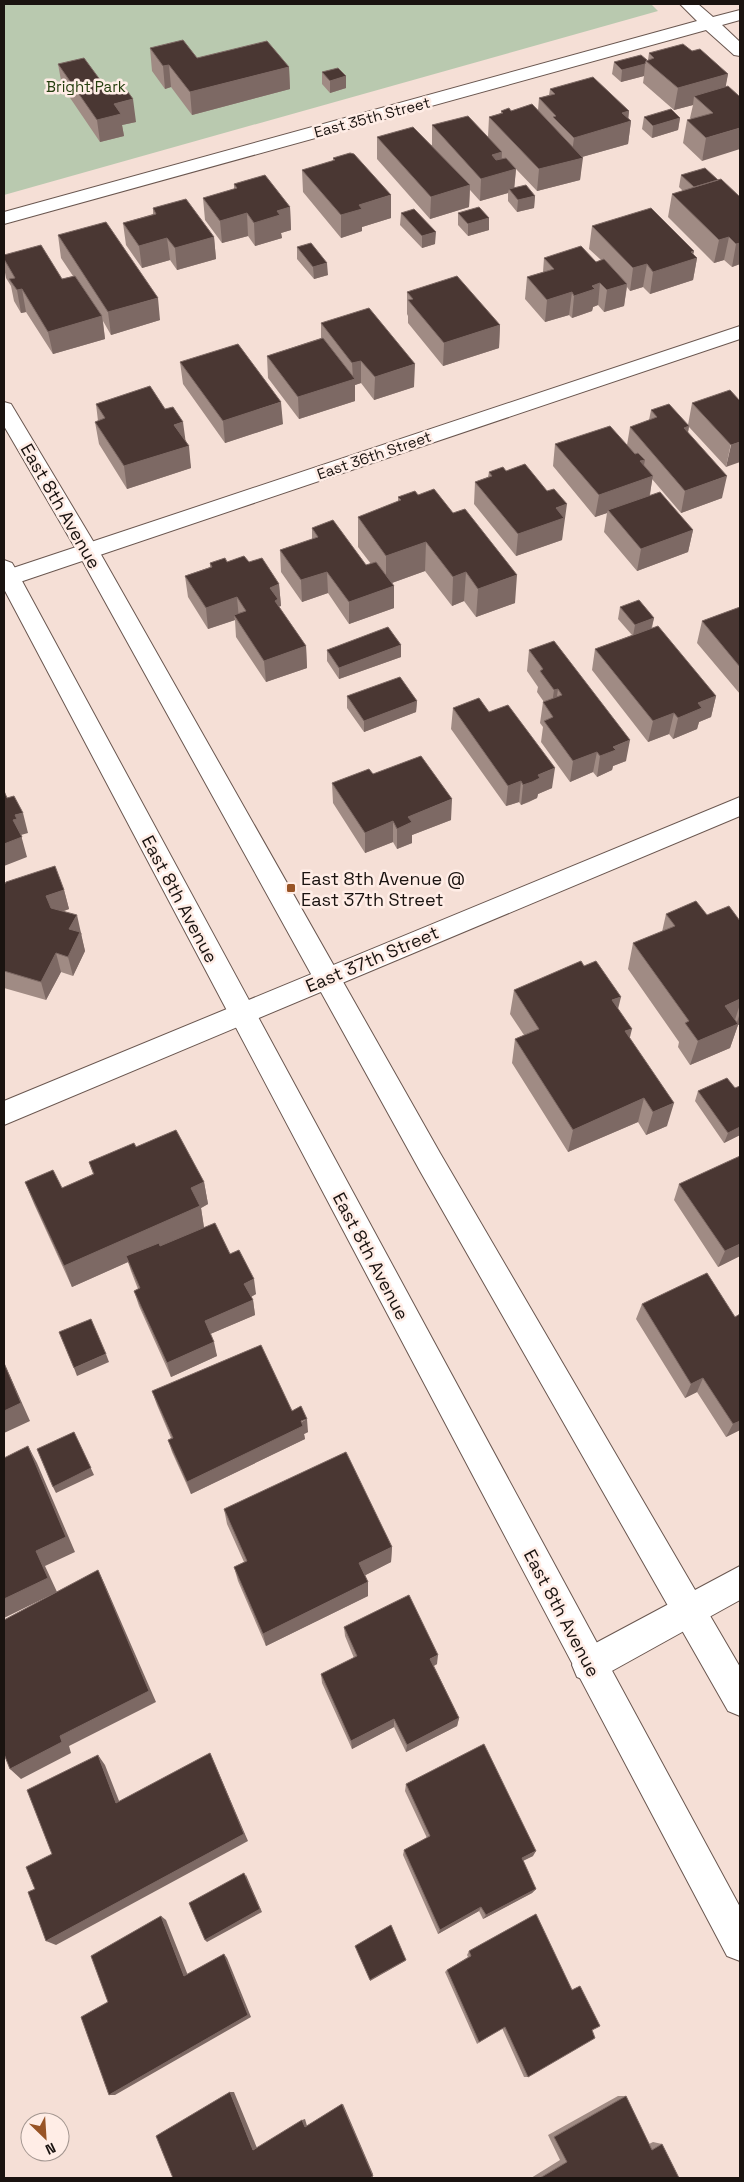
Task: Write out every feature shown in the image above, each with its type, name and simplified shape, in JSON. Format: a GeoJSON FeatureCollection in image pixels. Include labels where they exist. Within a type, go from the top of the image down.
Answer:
{"type":"FeatureCollection","features":[{"type":"Feature","properties":{"kind":"street"},"geometry":{"type":"LineString","coordinates":[[688,4],[740,51]]}},
{"type":"Feature","properties":{"kind":"street","name":"East 35th Street"},"geometry":{"type":"LineString","coordinates":[[4,218],[740,15]]}},
{"type":"Feature","properties":{"kind":"street","name":"East 36th Street"},"geometry":{"type":"LineString","coordinates":[[6,572],[88,551],[740,332]]}},
{"type":"Feature","properties":{"kind":"street","name":"East 8th Avenue"},"geometry":{"type":"LineString","coordinates":[[4,409],[88,551],[440,1180],[740,1699]]}},
{"type":"Feature","properties":{"kind":"street","name":"East 8th Avenue"},"geometry":{"type":"LineString","coordinates":[[6,572],[740,1943]]}},
{"type":"Feature","properties":{"kind":"street","name":"East 37th Street"},"geometry":{"type":"LineString","coordinates":[[4,1113],[740,806]]}},
{"type":"Feature","properties":{"kind":"street"},"geometry":{"type":"LineString","coordinates":[[589,1664],[740,1582]]}},
{"type":"Feature","properties":{"kind":"green space","name":"Bright Park"},"geometry":{"type":"Polygon","coordinates":[[[4,4],[651,4],[658,11],[4,195],[4,4]]]}},
{"type":"Feature","properties":{"kind":"building"},"geometry":{"type":"Polygon","coordinates":[[[183,40],[197,58],[267,41],[289,67],[190,92],[169,65],[163,66],[150,48],[183,40]]]}},
{"type":"Feature","properties":{"kind":"building"},"geometry":{"type":"Polygon","coordinates":[[[683,44],[692,51],[700,49],[728,74],[678,88],[646,61],[654,58],[649,53],[683,44]]]}},
{"type":"Feature","properties":{"kind":"building"},"geometry":{"type":"Polygon","coordinates":[[[641,55],[647,60],[645,64],[622,70],[614,62],[641,55]]]}},
{"type":"Feature","properties":{"kind":"building"},"geometry":{"type":"Polygon","coordinates":[[[84,58],[109,92],[125,88],[133,99],[114,104],[121,114],[97,120],[58,64],[84,58]]]}},
{"type":"Feature","properties":{"kind":"building"},"geometry":{"type":"Polygon","coordinates":[[[338,68],[346,76],[330,81],[322,72],[338,68]]]}},
{"type":"Feature","properties":{"kind":"building"},"geometry":{"type":"Polygon","coordinates":[[[593,77],[629,111],[622,113],[631,121],[574,138],[553,117],[556,116],[539,98],[555,94],[550,89],[593,77]]]}},
{"type":"Feature","properties":{"kind":"building"},"geometry":{"type":"Polygon","coordinates":[[[728,86],[740,95],[740,128],[706,138],[687,120],[713,113],[694,96],[728,86]]]}},
{"type":"Feature","properties":{"kind":"building"},"geometry":{"type":"Polygon","coordinates":[[[532,104],[583,158],[539,169],[489,117],[503,113],[501,111],[509,108],[511,111],[532,104]]]}},
{"type":"Feature","properties":{"kind":"building"},"geometry":{"type":"Polygon","coordinates":[[[671,109],[680,118],[653,126],[644,117],[671,109]]]}},
{"type":"Feature","properties":{"kind":"building"},"geometry":{"type":"Polygon","coordinates":[[[468,116],[502,152],[492,155],[496,160],[506,158],[516,169],[481,179],[432,125],[468,116]]]}},
{"type":"Feature","properties":{"kind":"building"},"geometry":{"type":"Polygon","coordinates":[[[413,127],[470,185],[431,197],[377,137],[413,127]]]}},
{"type":"Feature","properties":{"kind":"building"},"geometry":{"type":"Polygon","coordinates":[[[350,153],[354,154],[391,195],[359,205],[362,209],[341,215],[302,170],[335,160],[333,158],[350,153]]]}},
{"type":"Feature","properties":{"kind":"building"},"geometry":{"type":"Polygon","coordinates":[[[705,168],[718,180],[694,187],[681,175],[705,168]]]}},
{"type":"Feature","properties":{"kind":"building"},"geometry":{"type":"Polygon","coordinates":[[[265,175],[290,207],[277,211],[280,215],[254,223],[247,213],[220,221],[203,198],[237,188],[234,184],[265,175]]]}},
{"type":"Feature","properties":{"kind":"building"},"geometry":{"type":"Polygon","coordinates":[[[721,179],[740,197],[740,243],[736,244],[729,237],[719,240],[672,194],[721,179]]]}},
{"type":"Feature","properties":{"kind":"building"},"geometry":{"type":"Polygon","coordinates":[[[526,185],[535,196],[518,200],[509,189],[526,185]]]}},
{"type":"Feature","properties":{"kind":"building"},"geometry":{"type":"Polygon","coordinates":[[[186,199],[214,237],[175,248],[167,238],[139,246],[123,223],[156,214],[153,208],[186,199]]]}},
{"type":"Feature","properties":{"kind":"building"},"geometry":{"type":"Polygon","coordinates":[[[479,207],[489,218],[468,224],[458,213],[479,207]]]}},
{"type":"Feature","properties":{"kind":"building"},"geometry":{"type":"Polygon","coordinates":[[[651,208],[694,251],[691,252],[697,258],[653,272],[647,264],[633,268],[592,226],[651,208]]]}},
{"type":"Feature","properties":{"kind":"building"},"geometry":{"type":"Polygon","coordinates":[[[414,209],[436,232],[422,236],[401,213],[414,209]]]}},
{"type":"Feature","properties":{"kind":"building"},"geometry":{"type":"Polygon","coordinates":[[[106,222],[158,298],[108,312],[58,235],[106,222]]]}},
{"type":"Feature","properties":{"kind":"building"},"geometry":{"type":"Polygon","coordinates":[[[311,243],[327,263],[313,267],[297,247],[311,243]]]}},
{"type":"Feature","properties":{"kind":"building"},"geometry":{"type":"Polygon","coordinates":[[[41,245],[62,279],[75,276],[102,316],[48,332],[22,289],[17,290],[9,279],[15,278],[4,259],[4,255],[41,245]]]}},
{"type":"Feature","properties":{"kind":"building"},"geometry":{"type":"Polygon","coordinates":[[[581,246],[596,262],[604,259],[627,284],[607,290],[600,283],[592,286],[595,289],[574,296],[572,292],[547,300],[527,277],[554,269],[544,258],[581,246]]]}},
{"type":"Feature","properties":{"kind":"building"},"geometry":{"type":"Polygon","coordinates":[[[457,276],[500,325],[444,343],[408,300],[413,299],[407,292],[457,276]]]}},
{"type":"Feature","properties":{"kind":"building"},"geometry":{"type":"Polygon","coordinates":[[[369,308],[415,364],[375,377],[361,361],[352,363],[321,323],[369,308]]]}},
{"type":"Feature","properties":{"kind":"building"},"geometry":{"type":"Polygon","coordinates":[[[323,338],[355,379],[298,397],[267,356],[323,338]]]}},
{"type":"Feature","properties":{"kind":"building"},"geometry":{"type":"Polygon","coordinates":[[[238,344],[281,402],[223,421],[180,362],[238,344]]]}},
{"type":"Feature","properties":{"kind":"building"},"geometry":{"type":"Polygon","coordinates":[[[150,386],[165,409],[173,407],[183,422],[174,425],[189,446],[124,466],[95,422],[105,418],[96,404],[150,386]]]}},
{"type":"Feature","properties":{"kind":"building"},"geometry":{"type":"Polygon","coordinates":[[[730,390],[740,401],[740,442],[731,445],[692,403],[730,390]]]}},
{"type":"Feature","properties":{"kind":"building"},"geometry":{"type":"Polygon","coordinates":[[[669,404],[689,426],[684,428],[727,476],[685,491],[630,427],[657,417],[651,410],[669,404]]]}},
{"type":"Feature","properties":{"kind":"building"},"geometry":{"type":"Polygon","coordinates":[[[610,426],[635,454],[638,453],[645,460],[640,461],[653,476],[599,495],[555,444],[610,426]]]}},
{"type":"Feature","properties":{"kind":"building"},"geometry":{"type":"Polygon","coordinates":[[[525,464],[547,491],[554,489],[567,504],[556,508],[564,518],[518,534],[475,482],[492,476],[489,472],[503,467],[506,471],[525,464]]]}},
{"type":"Feature","properties":{"kind":"building"},"geometry":{"type":"Polygon","coordinates":[[[434,489],[453,513],[465,509],[517,575],[478,589],[466,572],[453,577],[426,542],[386,556],[358,517],[401,500],[398,497],[415,491],[418,495],[434,489]]]}},
{"type":"Feature","properties":{"kind":"building"},"geometry":{"type":"Polygon","coordinates":[[[660,492],[693,530],[641,549],[608,510],[660,492]]]}},
{"type":"Feature","properties":{"kind":"building"},"geometry":{"type":"Polygon","coordinates":[[[333,520],[366,565],[376,562],[394,586],[349,602],[327,572],[301,580],[280,550],[318,537],[312,528],[333,520]]]}},
{"type":"Feature","properties":{"kind":"building"},"geometry":{"type":"Polygon","coordinates":[[[244,556],[249,562],[262,558],[279,584],[270,588],[278,599],[275,601],[306,646],[264,661],[234,615],[246,611],[237,597],[206,608],[185,576],[212,567],[210,563],[225,558],[227,562],[244,556]]]}},
{"type":"Feature","properties":{"kind":"building"},"geometry":{"type":"Polygon","coordinates":[[[639,600],[654,618],[635,625],[620,607],[639,600]]]}},
{"type":"Feature","properties":{"kind":"building"},"geometry":{"type":"Polygon","coordinates":[[[740,607],[740,667],[702,621],[740,607]]]}},
{"type":"Feature","properties":{"kind":"building"},"geometry":{"type":"Polygon","coordinates":[[[658,626],[716,696],[698,703],[702,708],[678,718],[674,713],[653,721],[595,649],[658,626]]]}},
{"type":"Feature","properties":{"kind":"building"},"geometry":{"type":"Polygon","coordinates":[[[388,627],[401,645],[339,668],[327,650],[388,627]]]}},
{"type":"Feature","properties":{"kind":"building"},"geometry":{"type":"Polygon","coordinates":[[[554,641],[630,740],[613,747],[616,750],[600,756],[597,752],[573,761],[544,721],[553,717],[543,702],[562,695],[558,689],[554,690],[540,671],[543,669],[529,650],[554,641]]]}},
{"type":"Feature","properties":{"kind":"building"},"geometry":{"type":"Polygon","coordinates":[[[400,677],[417,701],[364,721],[347,696],[400,677]]]}},
{"type":"Feature","properties":{"kind":"building"},"geometry":{"type":"Polygon","coordinates":[[[479,698],[489,712],[508,705],[555,768],[538,775],[540,778],[532,782],[523,785],[521,781],[508,786],[453,708],[479,698]]]}},
{"type":"Feature","properties":{"kind":"building"},"geometry":{"type":"Polygon","coordinates":[[[421,756],[452,799],[408,817],[412,822],[397,829],[393,821],[365,833],[332,783],[369,769],[373,774],[421,756]]]}},
{"type":"Feature","properties":{"kind":"building"},"geometry":{"type":"Polygon","coordinates":[[[4,791],[7,798],[14,796],[23,813],[15,815],[17,819],[13,820],[22,837],[4,844],[4,791]]]}},
{"type":"Feature","properties":{"kind":"building"},"geometry":{"type":"Polygon","coordinates":[[[55,866],[64,890],[46,896],[51,908],[77,915],[69,929],[80,932],[68,957],[56,953],[41,982],[4,971],[4,885],[6,882],[55,866]]]}},
{"type":"Feature","properties":{"kind":"building"},"geometry":{"type":"Polygon","coordinates":[[[696,901],[707,915],[729,906],[740,921],[740,999],[725,1006],[738,1024],[698,1041],[685,1023],[689,1021],[633,943],[675,926],[666,914],[696,901]]]}},
{"type":"Feature","properties":{"kind":"building"},"geometry":{"type":"Polygon","coordinates":[[[581,961],[584,966],[596,961],[621,997],[612,1000],[632,1029],[625,1031],[674,1103],[653,1112],[644,1098],[573,1130],[515,1039],[539,1029],[514,990],[581,961]]]}},
{"type":"Feature","properties":{"kind":"building"},"geometry":{"type":"Polygon","coordinates":[[[727,1078],[735,1088],[740,1086],[740,1127],[728,1133],[698,1091],[727,1078]]]}},
{"type":"Feature","properties":{"kind":"building"},"geometry":{"type":"Polygon","coordinates":[[[176,1130],[204,1182],[191,1188],[200,1206],[64,1266],[25,1182],[53,1170],[62,1188],[94,1174],[89,1162],[134,1143],[136,1147],[176,1130]]]}},
{"type":"Feature","properties":{"kind":"building"},"geometry":{"type":"Polygon","coordinates":[[[740,1156],[740,1244],[725,1251],[679,1184],[740,1156]]]}},
{"type":"Feature","properties":{"kind":"building"},"geometry":{"type":"Polygon","coordinates":[[[215,1223],[230,1254],[239,1250],[254,1279],[244,1284],[253,1300],[205,1321],[214,1342],[167,1363],[134,1291],[140,1288],[126,1256],[159,1243],[160,1246],[215,1223]]]}},
{"type":"Feature","properties":{"kind":"building"},"geometry":{"type":"Polygon","coordinates":[[[707,1273],[735,1317],[740,1314],[740,1421],[733,1424],[703,1378],[691,1384],[642,1304],[707,1273]]]}},
{"type":"Feature","properties":{"kind":"building"},"geometry":{"type":"Polygon","coordinates":[[[91,1319],[106,1354],[74,1368],[59,1332],[91,1319]]]}},
{"type":"Feature","properties":{"kind":"building"},"geometry":{"type":"Polygon","coordinates":[[[261,1345],[292,1411],[301,1406],[307,1419],[301,1421],[303,1426],[187,1482],[168,1440],[173,1438],[152,1391],[261,1345]]]}},
{"type":"Feature","properties":{"kind":"building"},"geometry":{"type":"Polygon","coordinates":[[[4,1363],[21,1403],[4,1411],[4,1363]]]}},
{"type":"Feature","properties":{"kind":"building"},"geometry":{"type":"Polygon","coordinates":[[[74,1432],[91,1468],[53,1487],[37,1449],[74,1432]]]}},
{"type":"Feature","properties":{"kind":"building"},"geometry":{"type":"Polygon","coordinates":[[[28,1446],[66,1537],[36,1551],[48,1578],[4,1599],[4,1458],[28,1446]]]}},
{"type":"Feature","properties":{"kind":"building"},"geometry":{"type":"Polygon","coordinates":[[[346,1452],[392,1547],[359,1563],[368,1582],[263,1634],[234,1567],[247,1561],[224,1509],[346,1452]]]}},
{"type":"Feature","properties":{"kind":"building"},"geometry":{"type":"Polygon","coordinates":[[[98,1570],[149,1691],[60,1736],[62,1742],[10,1769],[4,1754],[4,1620],[98,1570]]]}},
{"type":"Feature","properties":{"kind":"building"},"geometry":{"type":"Polygon","coordinates":[[[409,1595],[438,1655],[430,1659],[459,1718],[407,1745],[394,1719],[351,1741],[321,1674],[357,1656],[344,1627],[409,1595]]]}},
{"type":"Feature","properties":{"kind":"building"},"geometry":{"type":"Polygon","coordinates":[[[484,1744],[536,1851],[522,1858],[536,1889],[486,1915],[481,1907],[440,1930],[404,1850],[430,1836],[406,1784],[484,1744]]]}},
{"type":"Feature","properties":{"kind":"building"},"geometry":{"type":"Polygon","coordinates":[[[210,1753],[244,1834],[46,1941],[28,1892],[35,1889],[26,1867],[52,1854],[27,1790],[98,1755],[116,1803],[210,1753]]]}},
{"type":"Feature","properties":{"kind":"building"},"geometry":{"type":"Polygon","coordinates":[[[244,1873],[260,1909],[205,1940],[189,1903],[244,1873]]]}},
{"type":"Feature","properties":{"kind":"building"},"geometry":{"type":"Polygon","coordinates":[[[536,1914],[572,1990],[580,1986],[600,2026],[592,2030],[595,2038],[528,2077],[505,2027],[479,2042],[447,1970],[471,1956],[469,1951],[536,1914]]]}},
{"type":"Feature","properties":{"kind":"building"},"geometry":{"type":"Polygon","coordinates":[[[161,1916],[184,1976],[224,1954],[248,2015],[109,2095],[81,2017],[108,2002],[91,1956],[161,1916]]]}},
{"type":"Feature","properties":{"kind":"building"},"geometry":{"type":"Polygon","coordinates":[[[391,1925],[406,1960],[370,1980],[355,1946],[391,1925]]]}},
{"type":"Feature","properties":{"kind":"building"},"geometry":{"type":"Polygon","coordinates":[[[230,2092],[253,2150],[302,2120],[305,2127],[342,2104],[373,2176],[370,2178],[173,2178],[156,2136],[230,2092]]]}},
{"type":"Feature","properties":{"kind":"building"},"geometry":{"type":"Polygon","coordinates":[[[626,2096],[652,2150],[662,2144],[679,2178],[540,2178],[567,2162],[554,2137],[626,2096]]]}},
{"type":"Feature","properties":{"kind":"place","name":"East 8th Avenue @ East 37th Street"},"geometry":{"type":"Point","coordinates":[291,888]}}]}
